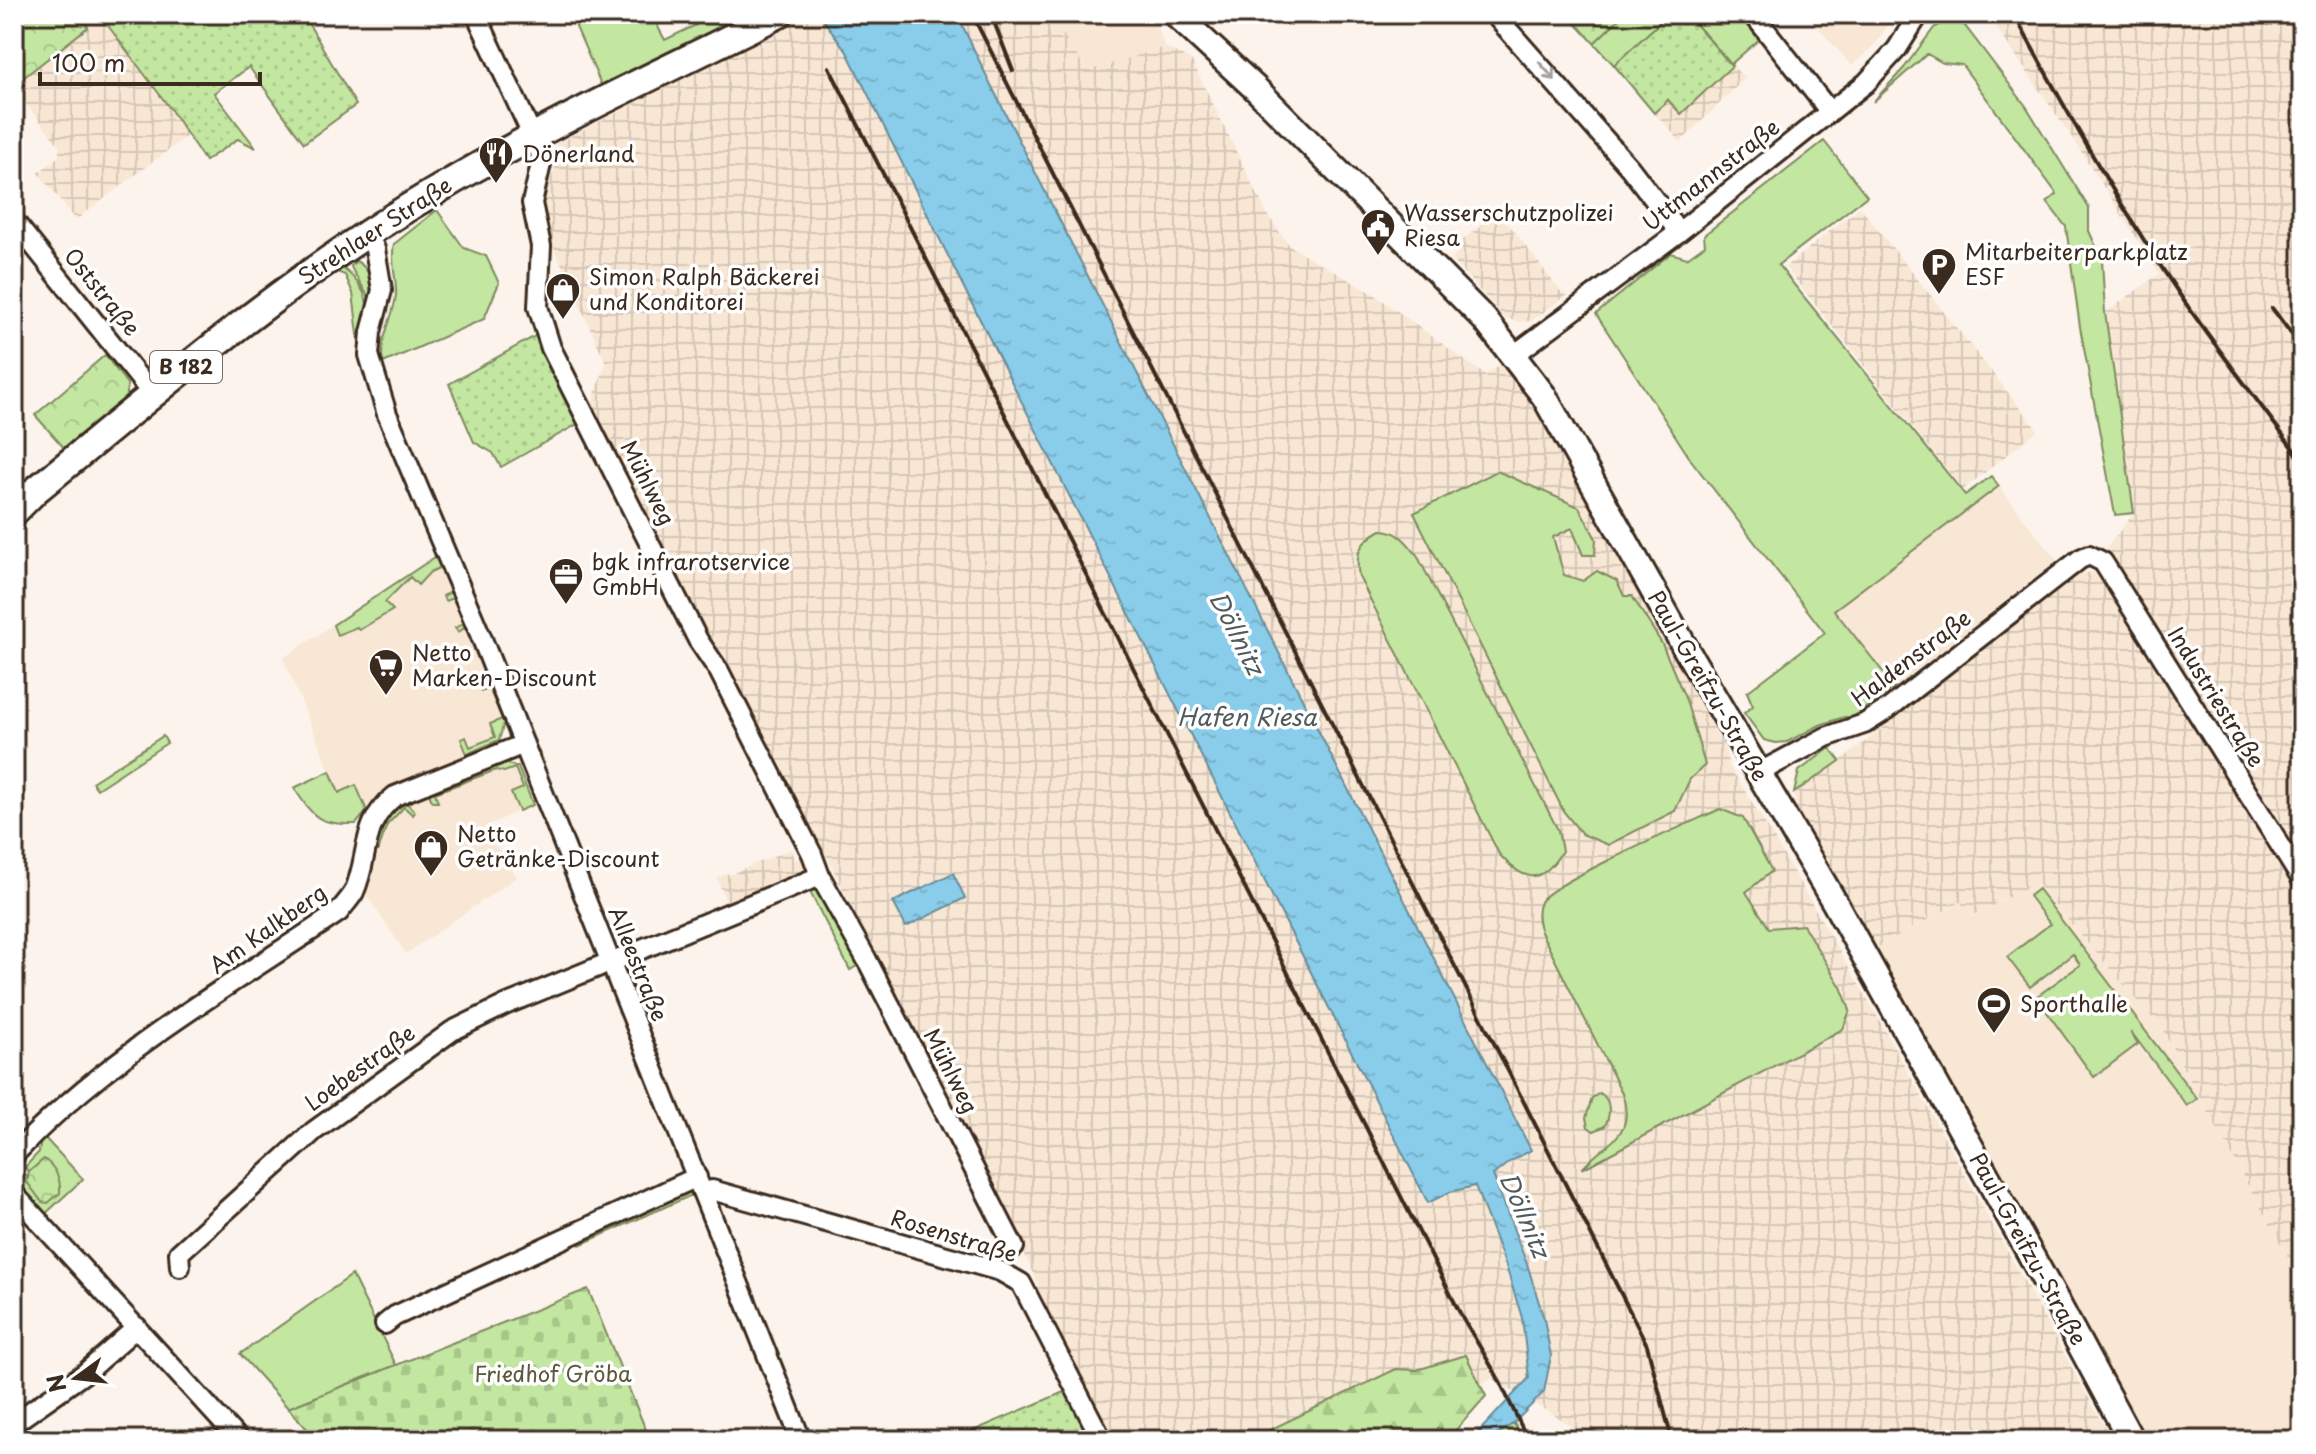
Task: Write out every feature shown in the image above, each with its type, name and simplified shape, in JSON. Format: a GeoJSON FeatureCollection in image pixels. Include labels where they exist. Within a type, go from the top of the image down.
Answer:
{"type":"FeatureCollection","features":[{"type":"Feature","properties":{"kind":"main road","name":"Strehlaer Straße"},"geometry":{"type":"LineString","coordinates":[[14,512],[36,490],[152,394],[287,288],[440,188],[779,14]]}},
{"type":"Feature","properties":{"kind":"main road","name":"Paul-Greifzu-Straße"},"geometry":{"type":"LineString","coordinates":[[1175,14],[1233,67],[1405,238],[1485,320],[1514,355],[1568,436],[1865,957],[2131,1440]]}},
{"type":"Feature","properties":{"kind":"street"},"geometry":{"type":"LineString","coordinates":[[476,14],[535,137]]}},
{"type":"Feature","properties":{"kind":"street"},"geometry":{"type":"LineString","coordinates":[[1494,14],[1609,144],[1679,232]]}},
{"type":"Feature","properties":{"kind":"street"},"geometry":{"type":"LineString","coordinates":[[1753,14],[1830,112]]}},
{"type":"Feature","properties":{"kind":"street","name":"Uttmannstraße"},"geometry":{"type":"LineString","coordinates":[[1514,355],[1679,232],[1866,83],[1897,49],[1919,14]]}},
{"type":"Feature","properties":{"kind":"street","name":"Mühlweg"},"geometry":{"type":"LineString","coordinates":[[535,137],[541,164],[532,203],[541,246],[538,307],[551,348],[698,640],[719,671],[812,854],[820,876],[874,973],[1014,1247]]}},
{"type":"Feature","properties":{"kind":"street","name":"Oststraße"},"geometry":{"type":"LineString","coordinates":[[14,221],[152,394]]}},
{"type":"Feature","properties":{"kind":"street","name":"Alleestraße"},"geometry":{"type":"LineString","coordinates":[[368,235],[375,249],[382,290],[371,332],[369,355],[398,445],[480,634],[801,1440]]}},
{"type":"Feature","properties":{"kind":"street","name":"Industriestraße"},"geometry":{"type":"LineString","coordinates":[[2080,559],[2089,555],[2103,562],[2302,880]]}},
{"type":"Feature","properties":{"kind":"street","name":"Haldenstraße"},"geometry":{"type":"LineString","coordinates":[[1758,773],[1826,737],[1864,724],[1888,709],[2080,559]]}},
{"type":"Feature","properties":{"kind":"street","name":"Am Kalkberg"},"geometry":{"type":"LineString","coordinates":[[14,1155],[86,1086],[339,912],[353,893],[370,826],[382,807],[395,796],[524,744]]}},
{"type":"Feature","properties":{"kind":"street"},"geometry":{"type":"LineString","coordinates":[[611,961],[820,876]]}},
{"type":"Feature","properties":{"kind":"street","name":"Loebestraße"},"geometry":{"type":"LineString","coordinates":[[180,1267],[179,1253],[207,1226],[314,1131],[404,1065],[470,1021],[611,961]]}},
{"type":"Feature","properties":{"kind":"street"},"geometry":{"type":"LineString","coordinates":[[385,1324],[395,1316],[700,1184]]}},
{"type":"Feature","properties":{"kind":"street","name":"Rosenstraße"},"geometry":{"type":"LineString","coordinates":[[700,1184],[712,1190],[1000,1271],[1021,1283],[1102,1440]]}},
{"type":"Feature","properties":{"kind":"street"},"geometry":{"type":"LineString","coordinates":[[14,1194],[239,1440]]}},
{"type":"Feature","properties":{"kind":"street"},"geometry":{"type":"LineString","coordinates":[[14,1423],[85,1373],[137,1327]]}},
{"type":"Feature","properties":{"kind":"shaded area"},"geometry":{"type":"Polygon","coordinates":[[[100,14],[187,136],[76,220],[38,173],[59,156],[59,145],[14,85],[100,14]]]}},
{"type":"Feature","properties":{"kind":"shaded area","name":"Hafen Riesa"},"geometry":{"type":"Polygon","coordinates":[[[812,14],[819,14],[847,52],[1428,1202],[1475,1186],[1531,1150],[957,14],[1050,14],[1087,71],[1165,47],[1192,61],[1268,216],[1290,246],[1374,294],[1485,375],[1503,362],[1520,385],[1605,533],[1725,748],[1729,765],[1875,1012],[2112,1440],[1589,1440],[1559,1418],[1492,1379],[1357,1440],[1109,1440],[1035,1296],[1038,1285],[1029,1265],[829,861],[728,665],[705,639],[590,408],[606,363],[544,226],[541,207],[559,156],[555,147],[557,143],[812,14]]]}},
{"type":"Feature","properties":{"kind":"shaded area"},"geometry":{"type":"Polygon","coordinates":[[[1050,14],[1150,14],[1154,16],[1165,47],[1087,71],[1050,14]]]}},
{"type":"Feature","properties":{"kind":"shaded area"},"geometry":{"type":"Polygon","coordinates":[[[1806,14],[1896,14],[1874,45],[1852,66],[1806,14]]]}},
{"type":"Feature","properties":{"kind":"shaded area"},"geometry":{"type":"Polygon","coordinates":[[[1987,14],[2302,14],[2302,862],[2104,551],[2134,513],[2105,313],[2159,274],[2077,145],[1987,14]]]}},
{"type":"Feature","properties":{"kind":"shaded area"},"geometry":{"type":"Polygon","coordinates":[[[1732,66],[1745,78],[1681,142],[1654,113],[1668,99],[1682,114],[1732,66]]]}},
{"type":"Feature","properties":{"kind":"shaded area"},"geometry":{"type":"Polygon","coordinates":[[[1860,207],[2038,430],[1963,490],[1785,267],[1860,207]]]}},
{"type":"Feature","properties":{"kind":"shaded area"},"geometry":{"type":"Polygon","coordinates":[[[1498,210],[1561,292],[1568,295],[1531,321],[1518,322],[1505,318],[1452,260],[1463,240],[1498,210]]]}},
{"type":"Feature","properties":{"kind":"shaded area"},"geometry":{"type":"Polygon","coordinates":[[[1999,486],[2057,561],[1895,687],[1834,610],[1999,486]]]}},
{"type":"Feature","properties":{"kind":"shaded area"},"geometry":{"type":"Polygon","coordinates":[[[438,555],[505,719],[502,724],[504,730],[499,740],[379,795],[367,811],[356,786],[339,793],[283,658],[438,555]]]}},
{"type":"Feature","properties":{"kind":"shaded area"},"geometry":{"type":"Polygon","coordinates":[[[2099,572],[2302,894],[2302,1283],[2162,1029],[2036,883],[1970,917],[1961,902],[1875,949],[1798,817],[1794,793],[1840,761],[2082,573],[2099,572]]]}},
{"type":"Feature","properties":{"kind":"shaded area"},"geometry":{"type":"Polygon","coordinates":[[[504,763],[518,767],[533,805],[484,827],[517,877],[406,954],[365,893],[383,821],[406,802],[504,763]]]}},
{"type":"Feature","properties":{"kind":"shaded area"},"geometry":{"type":"Polygon","coordinates":[[[790,849],[795,860],[800,858],[806,873],[727,905],[717,878],[790,849]]]}},
{"type":"Feature","properties":{"kind":"shaded area"},"geometry":{"type":"Polygon","coordinates":[[[2036,883],[2162,1029],[2302,1283],[2302,1440],[2148,1440],[1875,949],[1962,902],[1971,917],[2036,883]]]}},
{"type":"Feature","properties":{"kind":"green space"},"geometry":{"type":"Polygon","coordinates":[[[14,14],[78,14],[88,27],[14,85],[14,14]]]}},
{"type":"Feature","properties":{"kind":"green space"},"geometry":{"type":"Polygon","coordinates":[[[78,14],[303,14],[356,105],[304,143],[249,67],[214,93],[256,148],[238,139],[205,161],[100,15],[86,24],[78,14]]]}},
{"type":"Feature","properties":{"kind":"green space"},"geometry":{"type":"Polygon","coordinates":[[[575,14],[659,14],[658,27],[665,40],[696,25],[691,14],[745,14],[602,87],[576,27],[575,14]]]}},
{"type":"Feature","properties":{"kind":"green space"},"geometry":{"type":"Polygon","coordinates":[[[1567,14],[1624,14],[1594,43],[1567,14]]]}},
{"type":"Feature","properties":{"kind":"green space"},"geometry":{"type":"Polygon","coordinates":[[[1624,14],[1669,14],[1614,65],[1594,43],[1624,14]]]}},
{"type":"Feature","properties":{"kind":"green space"},"geometry":{"type":"Polygon","coordinates":[[[1669,14],[1687,14],[1732,66],[1681,114],[1668,100],[1654,113],[1614,65],[1669,14]]]}},
{"type":"Feature","properties":{"kind":"green space"},"geometry":{"type":"Polygon","coordinates":[[[1687,14],[1743,14],[1762,37],[1731,64],[1687,14]]]}},
{"type":"Feature","properties":{"kind":"green space"},"geometry":{"type":"Polygon","coordinates":[[[1948,20],[1965,26],[2026,106],[2089,208],[2089,231],[2102,260],[2105,313],[2134,513],[2115,515],[2080,327],[2066,227],[2047,202],[2057,194],[1962,65],[1943,63],[1927,54],[1873,102],[1934,28],[1948,20]]]}},
{"type":"Feature","properties":{"kind":"green space"},"geometry":{"type":"Polygon","coordinates":[[[1824,141],[1867,196],[1778,265],[1965,495],[1991,476],[1999,486],[1834,610],[1895,687],[1853,717],[1820,725],[1787,742],[1776,743],[1764,740],[1744,713],[1753,706],[1747,692],[1825,633],[1691,460],[1596,314],[1671,253],[1687,258],[1705,245],[1704,235],[1824,141]]]}},
{"type":"Feature","properties":{"kind":"green space"},"geometry":{"type":"Polygon","coordinates":[[[437,210],[464,248],[486,256],[499,283],[484,319],[383,363],[384,337],[396,295],[394,244],[437,210]]]}},
{"type":"Feature","properties":{"kind":"green space"},"geometry":{"type":"Polygon","coordinates":[[[356,261],[370,276],[369,298],[352,269],[356,261]]]}},
{"type":"Feature","properties":{"kind":"green space"},"geometry":{"type":"Polygon","coordinates":[[[340,267],[357,282],[366,299],[359,343],[353,293],[345,275],[334,271],[340,267]]]}},
{"type":"Feature","properties":{"kind":"green space"},"geometry":{"type":"Polygon","coordinates":[[[539,334],[583,421],[501,467],[493,453],[474,442],[449,384],[539,334]]]}},
{"type":"Feature","properties":{"kind":"green space"},"geometry":{"type":"Polygon","coordinates":[[[105,355],[127,384],[127,396],[66,450],[35,415],[105,355]]]}},
{"type":"Feature","properties":{"kind":"green space"},"geometry":{"type":"Polygon","coordinates":[[[1497,471],[1579,507],[1596,539],[1595,555],[1583,555],[1572,528],[1553,537],[1564,575],[1583,581],[1597,571],[1617,581],[1624,596],[1632,596],[1662,644],[1686,700],[1705,765],[1690,779],[1675,811],[1608,845],[1582,834],[1564,812],[1414,513],[1497,471]]]}},
{"type":"Feature","properties":{"kind":"green space"},"geometry":{"type":"Polygon","coordinates":[[[1381,530],[1397,534],[1417,555],[1558,830],[1562,851],[1539,875],[1524,875],[1499,854],[1359,577],[1360,549],[1381,530]]]}},
{"type":"Feature","properties":{"kind":"green space"},"geometry":{"type":"Polygon","coordinates":[[[438,555],[466,622],[463,629],[458,632],[455,628],[464,623],[453,598],[445,601],[443,596],[451,592],[441,567],[430,572],[418,585],[410,577],[385,602],[393,610],[359,630],[357,627],[337,635],[333,625],[438,555]]]}},
{"type":"Feature","properties":{"kind":"green space"},"geometry":{"type":"Polygon","coordinates":[[[475,651],[505,719],[499,740],[467,754],[461,739],[466,737],[470,747],[495,737],[490,724],[502,719],[489,688],[481,691],[480,687],[488,683],[475,651]]]}},
{"type":"Feature","properties":{"kind":"green space"},"geometry":{"type":"Polygon","coordinates":[[[163,736],[167,743],[97,789],[92,782],[163,736]]]}},
{"type":"Feature","properties":{"kind":"green space"},"geometry":{"type":"Polygon","coordinates":[[[1830,748],[1840,761],[1794,793],[1799,771],[1830,748]]]}},
{"type":"Feature","properties":{"kind":"green space"},"geometry":{"type":"Polygon","coordinates":[[[504,763],[518,767],[533,805],[519,811],[511,793],[523,788],[515,768],[504,772],[496,770],[435,793],[438,802],[432,802],[429,793],[504,763]]]}},
{"type":"Feature","properties":{"kind":"green space"},"geometry":{"type":"Polygon","coordinates":[[[330,771],[339,793],[356,785],[367,811],[356,824],[333,823],[318,818],[294,788],[330,771]]]}},
{"type":"Feature","properties":{"kind":"green space"},"geometry":{"type":"Polygon","coordinates":[[[406,802],[415,812],[413,815],[404,807],[387,825],[378,851],[374,850],[383,821],[406,802]]]}},
{"type":"Feature","properties":{"kind":"green space"},"geometry":{"type":"Polygon","coordinates":[[[1720,809],[1743,818],[1772,871],[1746,892],[1769,928],[1803,925],[1841,987],[1850,1010],[1843,1029],[1582,1169],[1622,1129],[1626,1108],[1622,1093],[1541,932],[1538,906],[1549,893],[1568,881],[1720,809]]]}},
{"type":"Feature","properties":{"kind":"green space"},"geometry":{"type":"Polygon","coordinates":[[[808,888],[819,890],[862,963],[850,970],[808,888]]]}},
{"type":"Feature","properties":{"kind":"green space"},"geometry":{"type":"Polygon","coordinates":[[[2038,889],[2197,1099],[2187,1106],[2131,1032],[2138,1044],[2094,1077],[2036,997],[2080,965],[2073,954],[2030,987],[2007,957],[2050,924],[2029,896],[2038,889]]]}},
{"type":"Feature","properties":{"kind":"green space"},"geometry":{"type":"Polygon","coordinates":[[[1600,1093],[1607,1100],[1609,1113],[1605,1126],[1594,1131],[1588,1127],[1586,1118],[1592,1098],[1600,1093]]]}},
{"type":"Feature","properties":{"kind":"green space"},"geometry":{"type":"Polygon","coordinates":[[[44,1137],[83,1179],[43,1216],[14,1185],[14,1178],[22,1171],[27,1176],[27,1182],[44,1159],[29,1172],[25,1167],[39,1152],[44,1137]]]}},
{"type":"Feature","properties":{"kind":"green space"},"geometry":{"type":"Polygon","coordinates":[[[44,1159],[56,1174],[60,1188],[60,1193],[48,1203],[42,1202],[27,1182],[29,1172],[44,1159]]]}},
{"type":"Feature","properties":{"kind":"green space"},"geometry":{"type":"Polygon","coordinates":[[[690,1190],[692,1195],[580,1245],[577,1237],[690,1190]]]}},
{"type":"Feature","properties":{"kind":"green space"},"geometry":{"type":"Polygon","coordinates":[[[352,1275],[396,1365],[288,1408],[240,1354],[352,1275]]]}},
{"type":"Feature","properties":{"kind":"green space","name":"Friedhof Gröba"},"geometry":{"type":"Polygon","coordinates":[[[588,1289],[650,1440],[317,1440],[288,1408],[588,1289]]]}},
{"type":"Feature","properties":{"kind":"green space"},"geometry":{"type":"Polygon","coordinates":[[[1466,1355],[1486,1396],[1447,1440],[1249,1440],[1396,1369],[1417,1370],[1466,1355]]]}},
{"type":"Feature","properties":{"kind":"green space"},"geometry":{"type":"Polygon","coordinates":[[[1066,1391],[1092,1440],[952,1440],[1066,1391]]]}},
{"type":"Feature","properties":{"kind":"green space"},"geometry":{"type":"Polygon","coordinates":[[[1514,1423],[1522,1440],[1489,1440],[1514,1423]]]}},
{"type":"Feature","properties":{"kind":"water","name":"Hafen Riesa"},"geometry":{"type":"Polygon","coordinates":[[[819,14],[957,14],[1531,1150],[1493,1175],[1528,1267],[1544,1319],[1551,1356],[1544,1392],[1514,1423],[1489,1440],[1471,1440],[1529,1378],[1522,1318],[1475,1186],[1450,1192],[1428,1203],[847,52],[819,14]]]}},
{"type":"Feature","properties":{"kind":"water"},"geometry":{"type":"Polygon","coordinates":[[[953,873],[965,898],[906,927],[893,902],[953,873]]]}},
{"type":"Feature","properties":{"kind":"railway"},"geometry":{"type":"LineString","coordinates":[[972,14],[1647,1345],[1672,1440]]}},
{"type":"Feature","properties":{"kind":"railway"},"geometry":{"type":"LineString","coordinates":[[991,14],[1013,71]]}},
{"type":"Feature","properties":{"kind":"railway"},"geometry":{"type":"LineString","coordinates":[[2014,14],[2094,158],[2159,264],[2302,461]]}},
{"type":"Feature","properties":{"kind":"railway"},"geometry":{"type":"LineString","coordinates":[[829,67],[1460,1313],[1497,1376],[1528,1440]]}},
{"type":"Feature","properties":{"kind":"railway"},"geometry":{"type":"LineString","coordinates":[[2272,308],[2302,348]]}},
{"type":"Feature","properties":{"kind":"place","name":"Dönerland"},"geometry":{"type":"Point","coordinates":[496,185]}},
{"type":"Feature","properties":{"kind":"place","name":"Wasserschutzpolizei Riesa"},"geometry":{"type":"Point","coordinates":[1378,257]}},
{"type":"Feature","properties":{"kind":"place","name":"Mitarbeiterparkplatz ESF"},"geometry":{"type":"Point","coordinates":[1939,296]}},
{"type":"Feature","properties":{"kind":"place","name":"Simon Ralph Bäckerei und Konditorei"},"geometry":{"type":"Point","coordinates":[563,321]}},
{"type":"Feature","properties":{"kind":"place","name":"bgk infrarotservice GmbH"},"geometry":{"type":"Point","coordinates":[566,606]}},
{"type":"Feature","properties":{"kind":"place","name":"Netto Marken-Discount"},"geometry":{"type":"Point","coordinates":[386,697]}},
{"type":"Feature","properties":{"kind":"place","name":"Netto Getränke-Discount"},"geometry":{"type":"Point","coordinates":[431,878]}},
{"type":"Feature","properties":{"kind":"place","name":"Sporthalle"},"geometry":{"type":"Point","coordinates":[1994,1035]}},
{"type":"Feature","properties":{"kind":"water label","name":"Döllnitz"},"geometry":{"type":"Point","coordinates":[1236,633]}},
{"type":"Feature","properties":{"kind":"water label","name":"Döllnitz"},"geometry":{"type":"Point","coordinates":[1524,1215]}}]}
